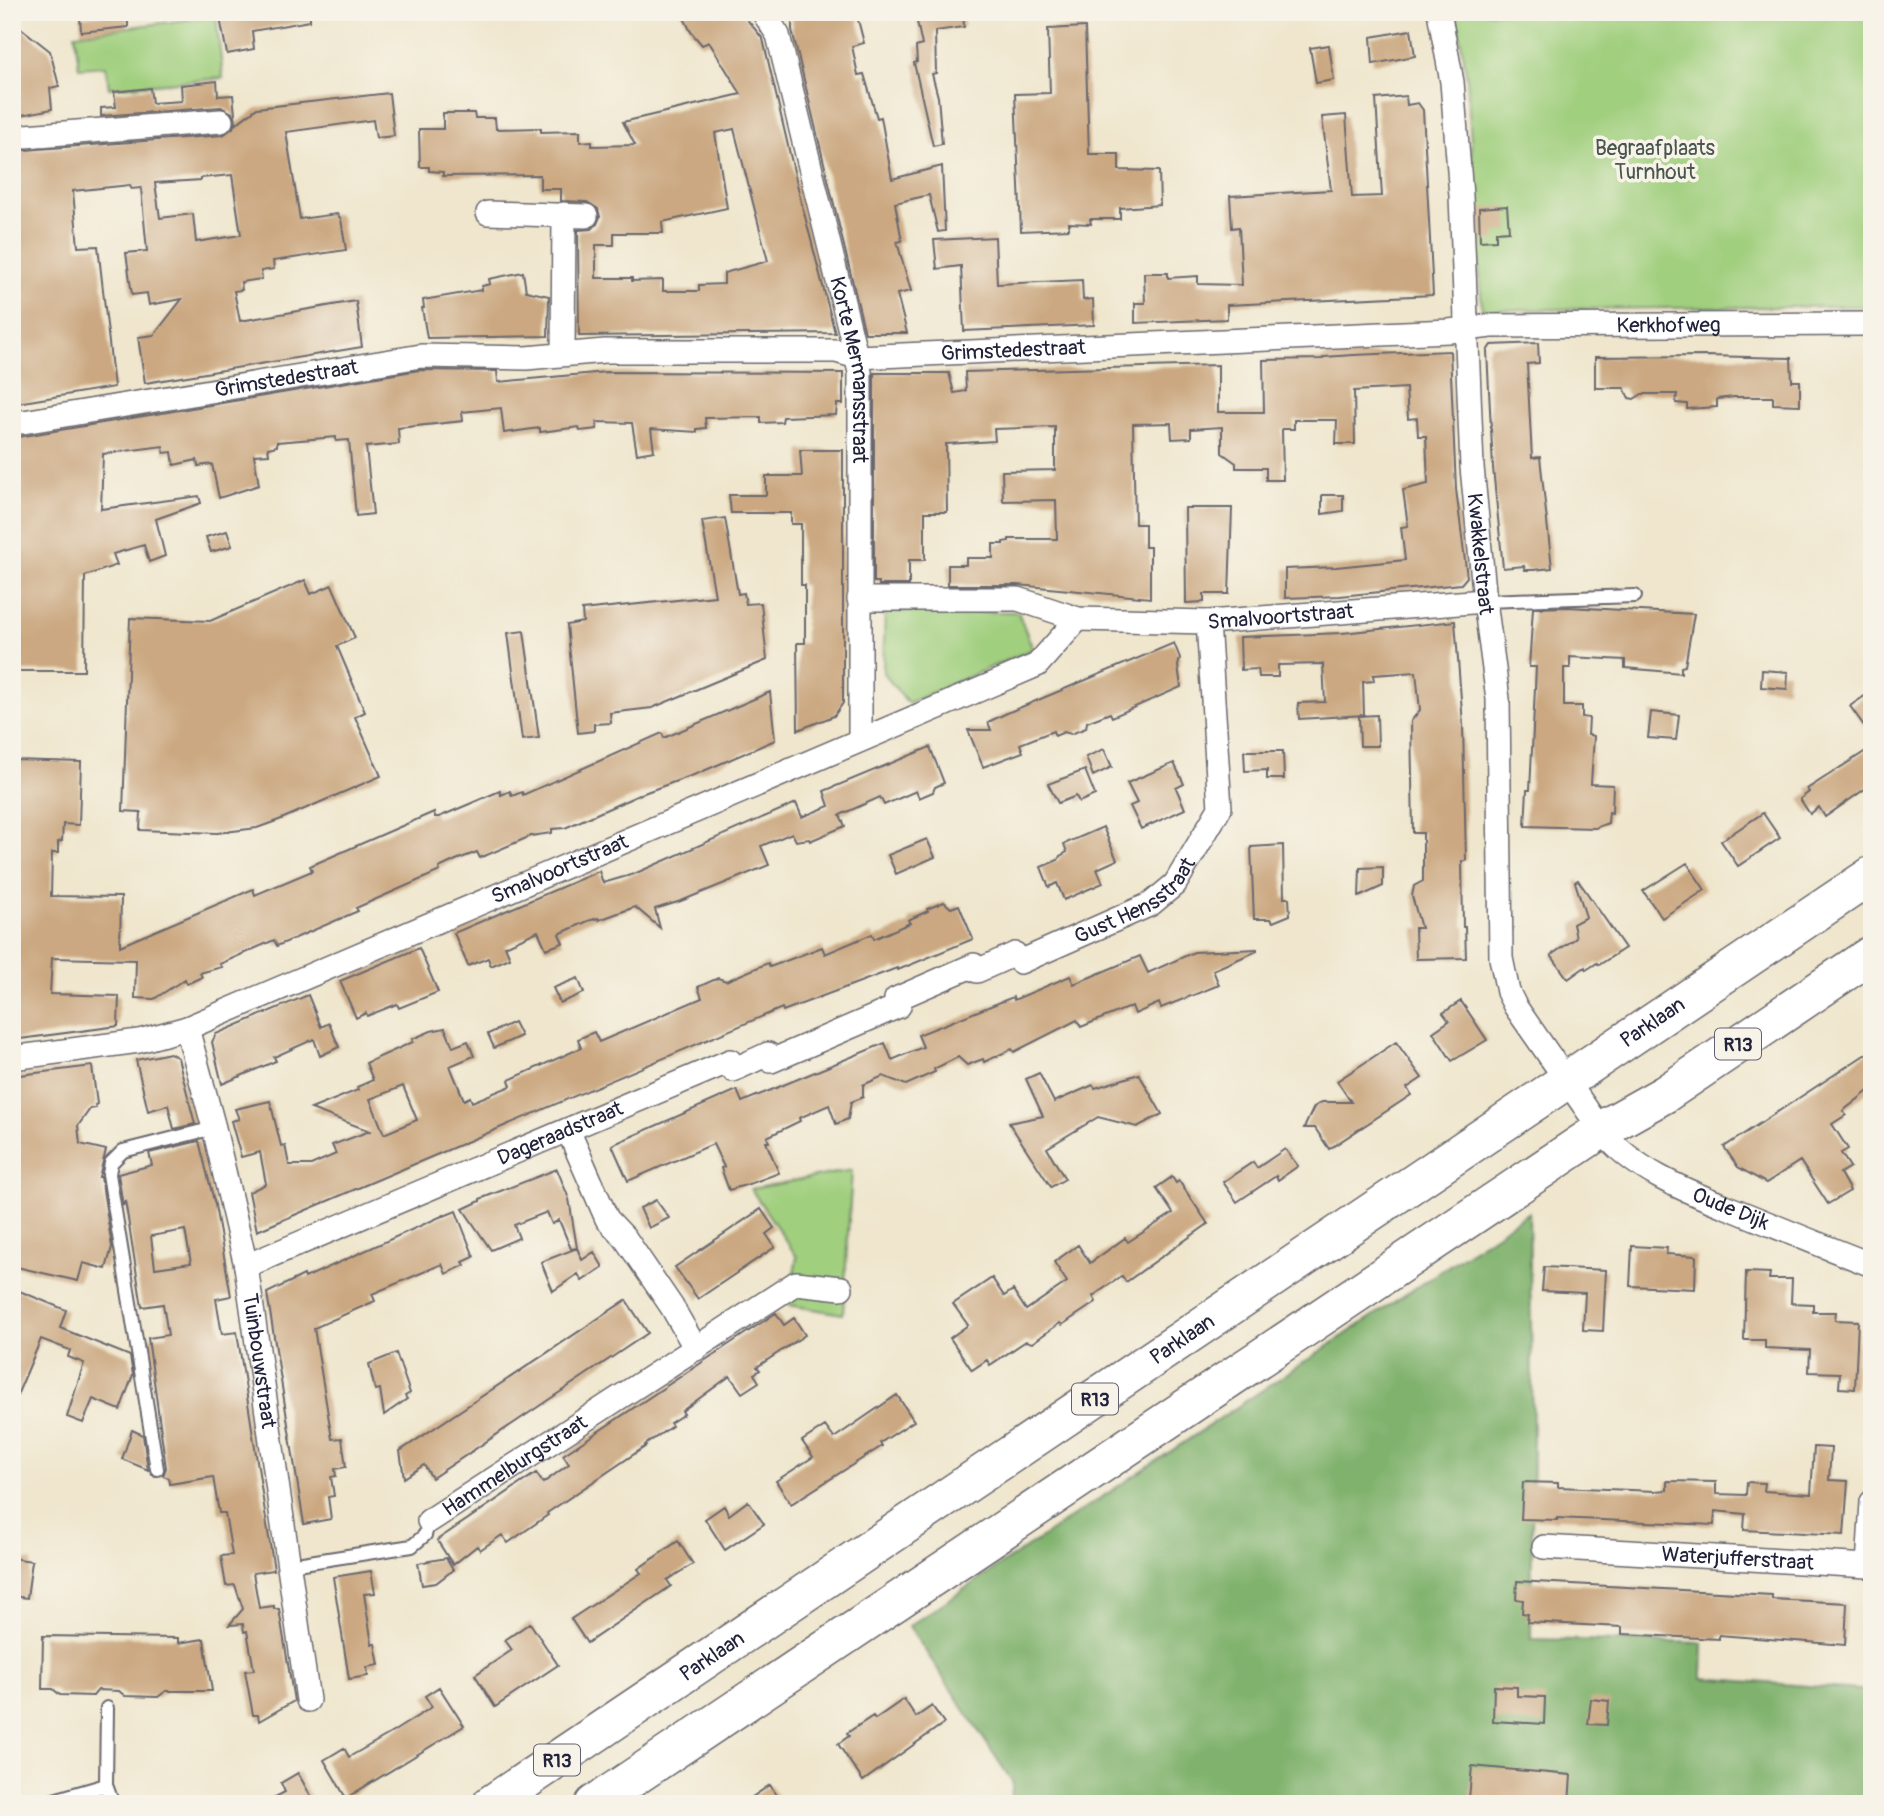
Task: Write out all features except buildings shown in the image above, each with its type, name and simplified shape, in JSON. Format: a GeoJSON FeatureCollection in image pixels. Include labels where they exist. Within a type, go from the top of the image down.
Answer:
{"type":"FeatureCollection","features":[{"type":"Feature","properties":{"kind":"main road","name":"Parklaan"},"geometry":{"type":"LineString","coordinates":[[491,1804],[1872,875]]}},
{"type":"Feature","properties":{"kind":"main road","name":"R13"},"geometry":{"type":"LineString","coordinates":[[594,1804],[1601,1130],[1665,1094],[1872,954]]}},
{"type":"Feature","properties":{"kind":"street","name":"Korte Mermansstraat"},"geometry":{"type":"LineString","coordinates":[[763,12],[778,24],[860,372],[860,739]]}},
{"type":"Feature","properties":{"kind":"street","name":"Kwakkelstraat"},"geometry":{"type":"LineString","coordinates":[[1439,12],[1452,82],[1461,196],[1472,467],[1498,699],[1500,958],[1508,992],[1515,1006],[1601,1130]]}},
{"type":"Feature","properties":{"kind":"street"},"geometry":{"type":"LineString","coordinates":[[12,137],[221,121]]}},
{"type":"Feature","properties":{"kind":"street"},"geometry":{"type":"LineString","coordinates":[[488,213],[575,215],[563,353]]}},
{"type":"Feature","properties":{"kind":"street","name":"Kerkhofweg"},"geometry":{"type":"LineString","coordinates":[[1465,329],[1491,326],[1872,324]]}},
{"type":"Feature","properties":{"kind":"street","name":"Grimstedestraat"},"geometry":{"type":"LineString","coordinates":[[12,421],[23,422],[421,356],[527,358],[605,351],[836,351],[857,357],[1465,329]]}},
{"type":"Feature","properties":{"kind":"street","name":"Smalvoortstraat"},"geometry":{"type":"LineString","coordinates":[[859,599],[1017,599],[1078,619],[1208,622],[1485,601]]}},
{"type":"Feature","properties":{"kind":"street","name":"Smalvoortstraat"},"geometry":{"type":"LineString","coordinates":[[12,1058],[139,1041],[187,1028],[1037,665],[1078,619]]}},
{"type":"Feature","properties":{"kind":"street","name":"Gust Hensstraat"},"geometry":{"type":"LineString","coordinates":[[866,1020],[899,1006],[895,999],[974,965],[977,971],[1015,954],[1020,962],[1123,918],[1151,904],[1175,884],[1220,808],[1208,622]]}},
{"type":"Feature","properties":{"kind":"street","name":"Dageraadstraat"},"geometry":{"type":"LineString","coordinates":[[246,1266],[730,1061],[733,1070],[768,1055],[771,1060],[866,1020]]}},
{"type":"Feature","properties":{"kind":"street","name":"Tuinbouwstraat"},"geometry":{"type":"LineString","coordinates":[[187,1028],[214,1128],[246,1266],[308,1700]]}},
{"type":"Feature","properties":{"kind":"street"},"geometry":{"type":"LineString","coordinates":[[568,1130],[607,1219],[631,1247],[696,1349]]}},
{"type":"Feature","properties":{"kind":"street","name":"Oude Dijk"},"geometry":{"type":"LineString","coordinates":[[1601,1130],[1613,1145],[1628,1157],[1671,1183],[1872,1265]]}},
{"type":"Feature","properties":{"kind":"street","name":"Hammelburgstraat"},"geometry":{"type":"LineString","coordinates":[[429,1521],[796,1283],[841,1288]]}},
{"type":"Feature","properties":{"kind":"street","name":"Waterjufferstraat"},"geometry":{"type":"LineString","coordinates":[[1544,1547],[1868,1566],[1872,1502]]}},
{"type":"Feature","properties":{"kind":"lane"},"geometry":{"type":"LineString","coordinates":[[1485,601],[1635,596]]}},
{"type":"Feature","properties":{"kind":"lane"},"geometry":{"type":"LineString","coordinates":[[157,1469],[109,1174],[111,1163],[123,1151],[214,1128]]}},
{"type":"Feature","properties":{"kind":"lane","name":"Hammelburgstraat"},"geometry":{"type":"LineString","coordinates":[[290,1565],[412,1546],[425,1535],[429,1521]]}},
{"type":"Feature","properties":{"kind":"lane"},"geometry":{"type":"LineString","coordinates":[[107,1708],[106,1785],[113,1804]]}},
{"type":"Feature","properties":{"kind":"lane"},"geometry":{"type":"LineString","coordinates":[[40,1804],[106,1785]]}},
{"type":"Feature","properties":{"kind":"green space","name":"Begraafplaats Turnhout"},"geometry":{"type":"Polygon","coordinates":[[[1456,12],[1872,12],[1872,306],[1482,310],[1467,79],[1456,12]]]}},
{"type":"Feature","properties":{"kind":"green space"},"geometry":{"type":"Polygon","coordinates":[[[216,16],[223,78],[109,88],[106,66],[79,68],[75,34],[216,16]]]}},
{"type":"Feature","properties":{"kind":"green space"},"geometry":{"type":"Polygon","coordinates":[[[885,611],[1018,612],[1033,649],[908,703],[883,673],[885,611]]]}},
{"type":"Feature","properties":{"kind":"green space"},"geometry":{"type":"Polygon","coordinates":[[[852,1170],[843,1314],[788,1305],[797,1257],[751,1189],[852,1170]]]}},
{"type":"Feature","properties":{"kind":"green space"},"geometry":{"type":"Polygon","coordinates":[[[1529,1212],[1533,1433],[1531,1639],[1703,1643],[1702,1678],[1872,1691],[1872,1804],[1010,1804],[1013,1783],[909,1626],[1529,1212]]]}}]}
